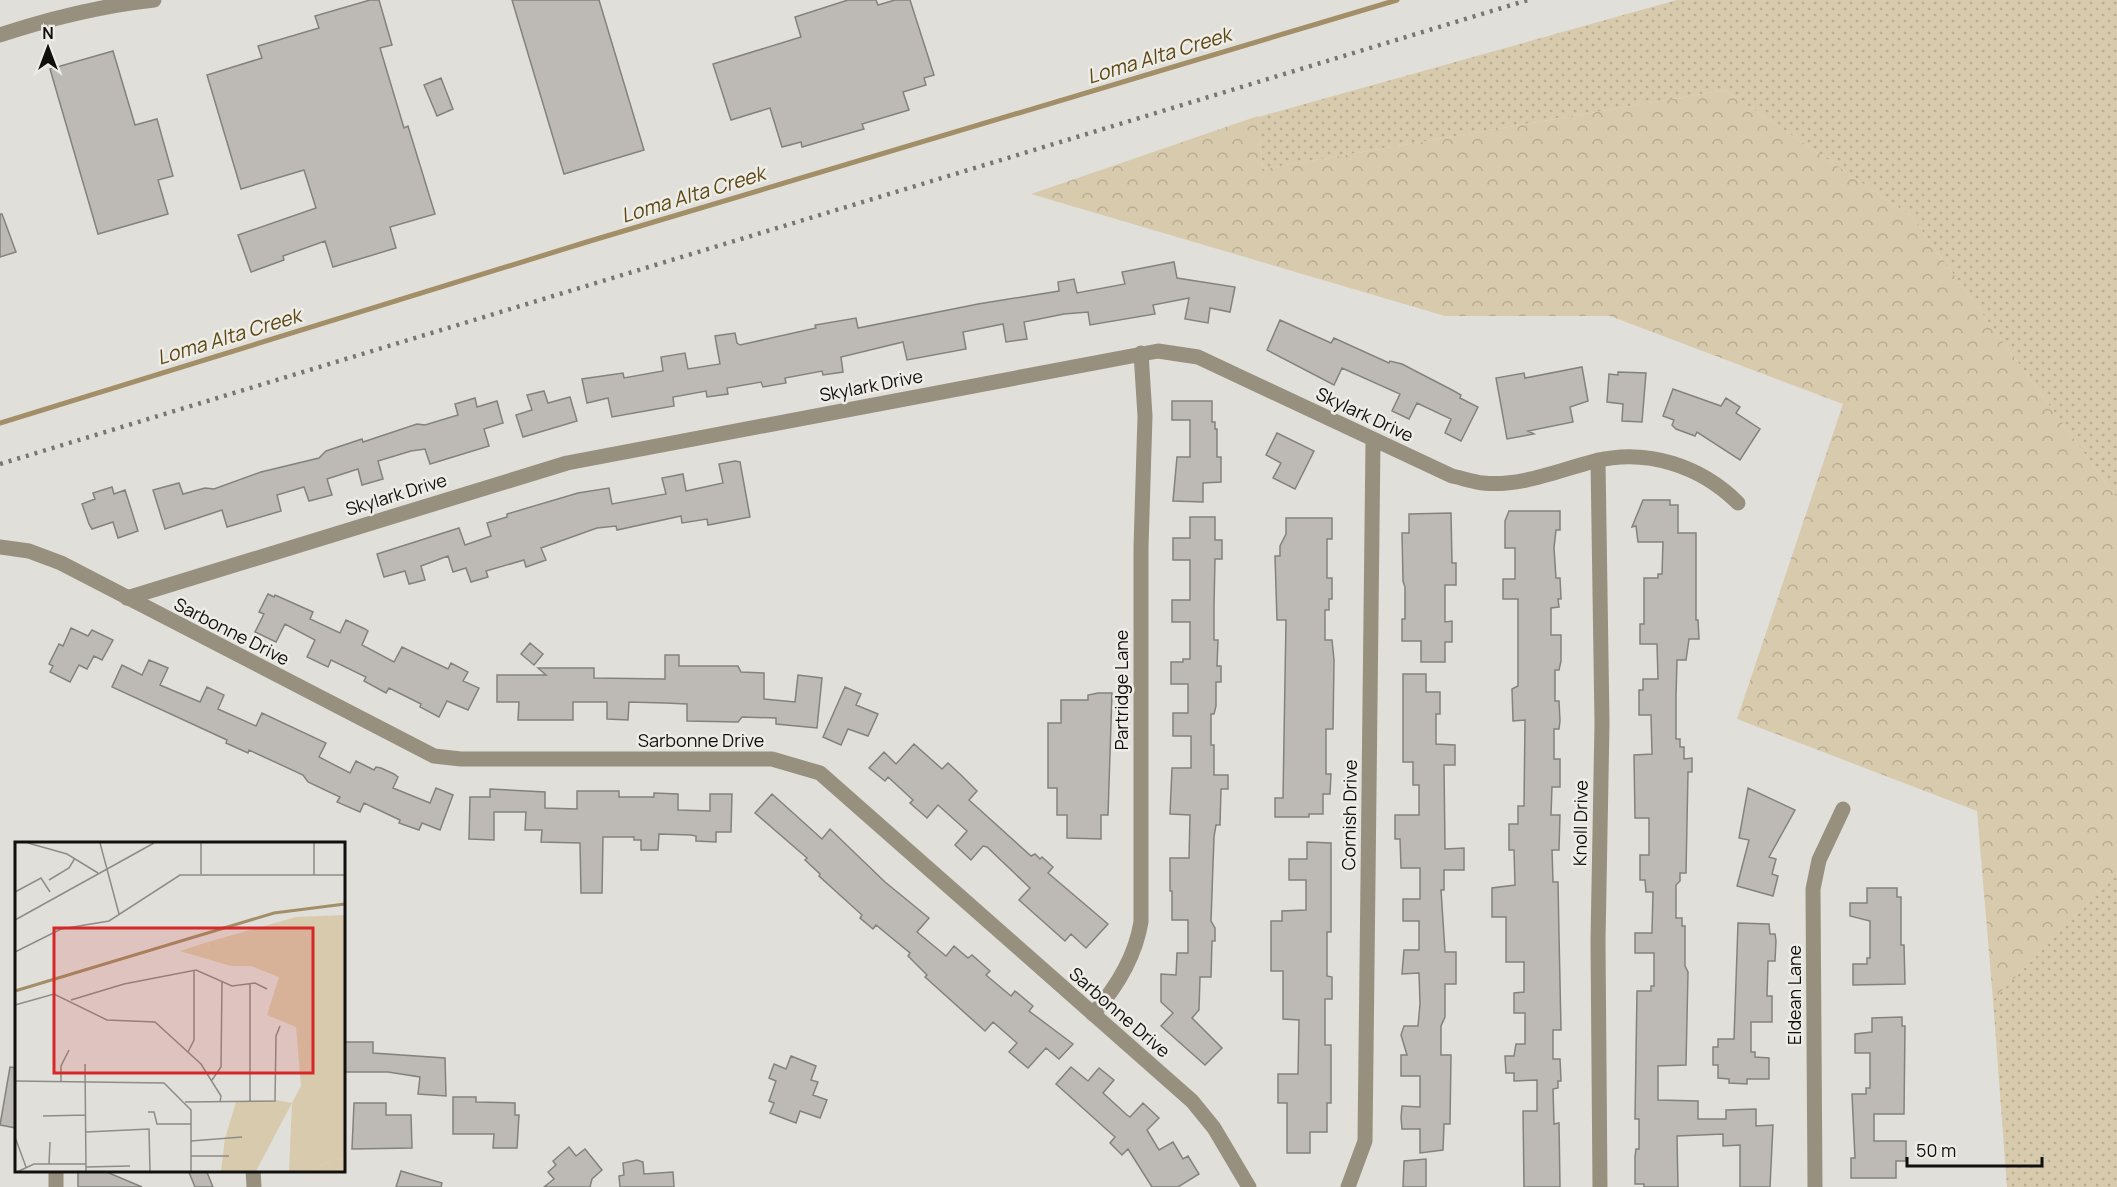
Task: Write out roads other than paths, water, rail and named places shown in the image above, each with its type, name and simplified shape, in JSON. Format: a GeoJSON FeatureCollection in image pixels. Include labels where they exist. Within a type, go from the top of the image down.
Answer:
{"type":"FeatureCollection","features":[{"type":"Feature","properties":{"kind":"street"},"geometry":{"type":"LineString","coordinates":[[0,35],[56,16],[111,5],[153,0]]}},
{"type":"Feature","properties":{"kind":"street","name":"Skylark Drive"},"geometry":{"type":"LineString","coordinates":[[127,598],[567,463],[1158,351],[1198,357],[1452,476],[1484,483],[1542,477],[1598,460],[1644,457],[1690,468],[1722,488],[1738,503]]}},
{"type":"Feature","properties":{"kind":"street","name":"Partridge Lane"},"geometry":{"type":"LineString","coordinates":[[1093,1014],[1114,990],[1137,946],[1141,922],[1141,547],[1145,416],[1141,353]]}},
{"type":"Feature","properties":{"kind":"street","name":"Cornish Drive"},"geometry":{"type":"LineString","coordinates":[[1348,1187],[1365,1141],[1373,440]]}},
{"type":"Feature","properties":{"kind":"street","name":"Knoll Drive"},"geometry":{"type":"LineString","coordinates":[[1598,460],[1602,723],[1598,941],[1600,1187]]}},
{"type":"Feature","properties":{"kind":"street"},"geometry":{"type":"LineString","coordinates":[[0,547],[29,550],[61,563],[127,598]]}},
{"type":"Feature","properties":{"kind":"street","name":"Sarbonne Drive"},"geometry":{"type":"LineString","coordinates":[[127,598],[434,756],[461,759],[772,759],[820,773],[1192,1101],[1214,1128],[1249,1187]]}},
{"type":"Feature","properties":{"kind":"street","name":"Eldean Lane"},"geometry":{"type":"LineString","coordinates":[[1815,1187],[1813,888],[1819,860],[1844,809]]}},
{"type":"Feature","properties":{"kind":"street"},"geometry":{"type":"LineString","coordinates":[[253,1172],[254,1187]]}},
{"type":"Feature","properties":{"kind":"waterway","name":"Loma Alta Creek"},"geometry":{"type":"LineString","coordinates":[[0,423],[590,241],[1397,0]]}},
{"type":"Feature","properties":{"kind":"railway"},"geometry":{"type":"LineString","coordinates":[[0,464],[1528,0]]}}]}
